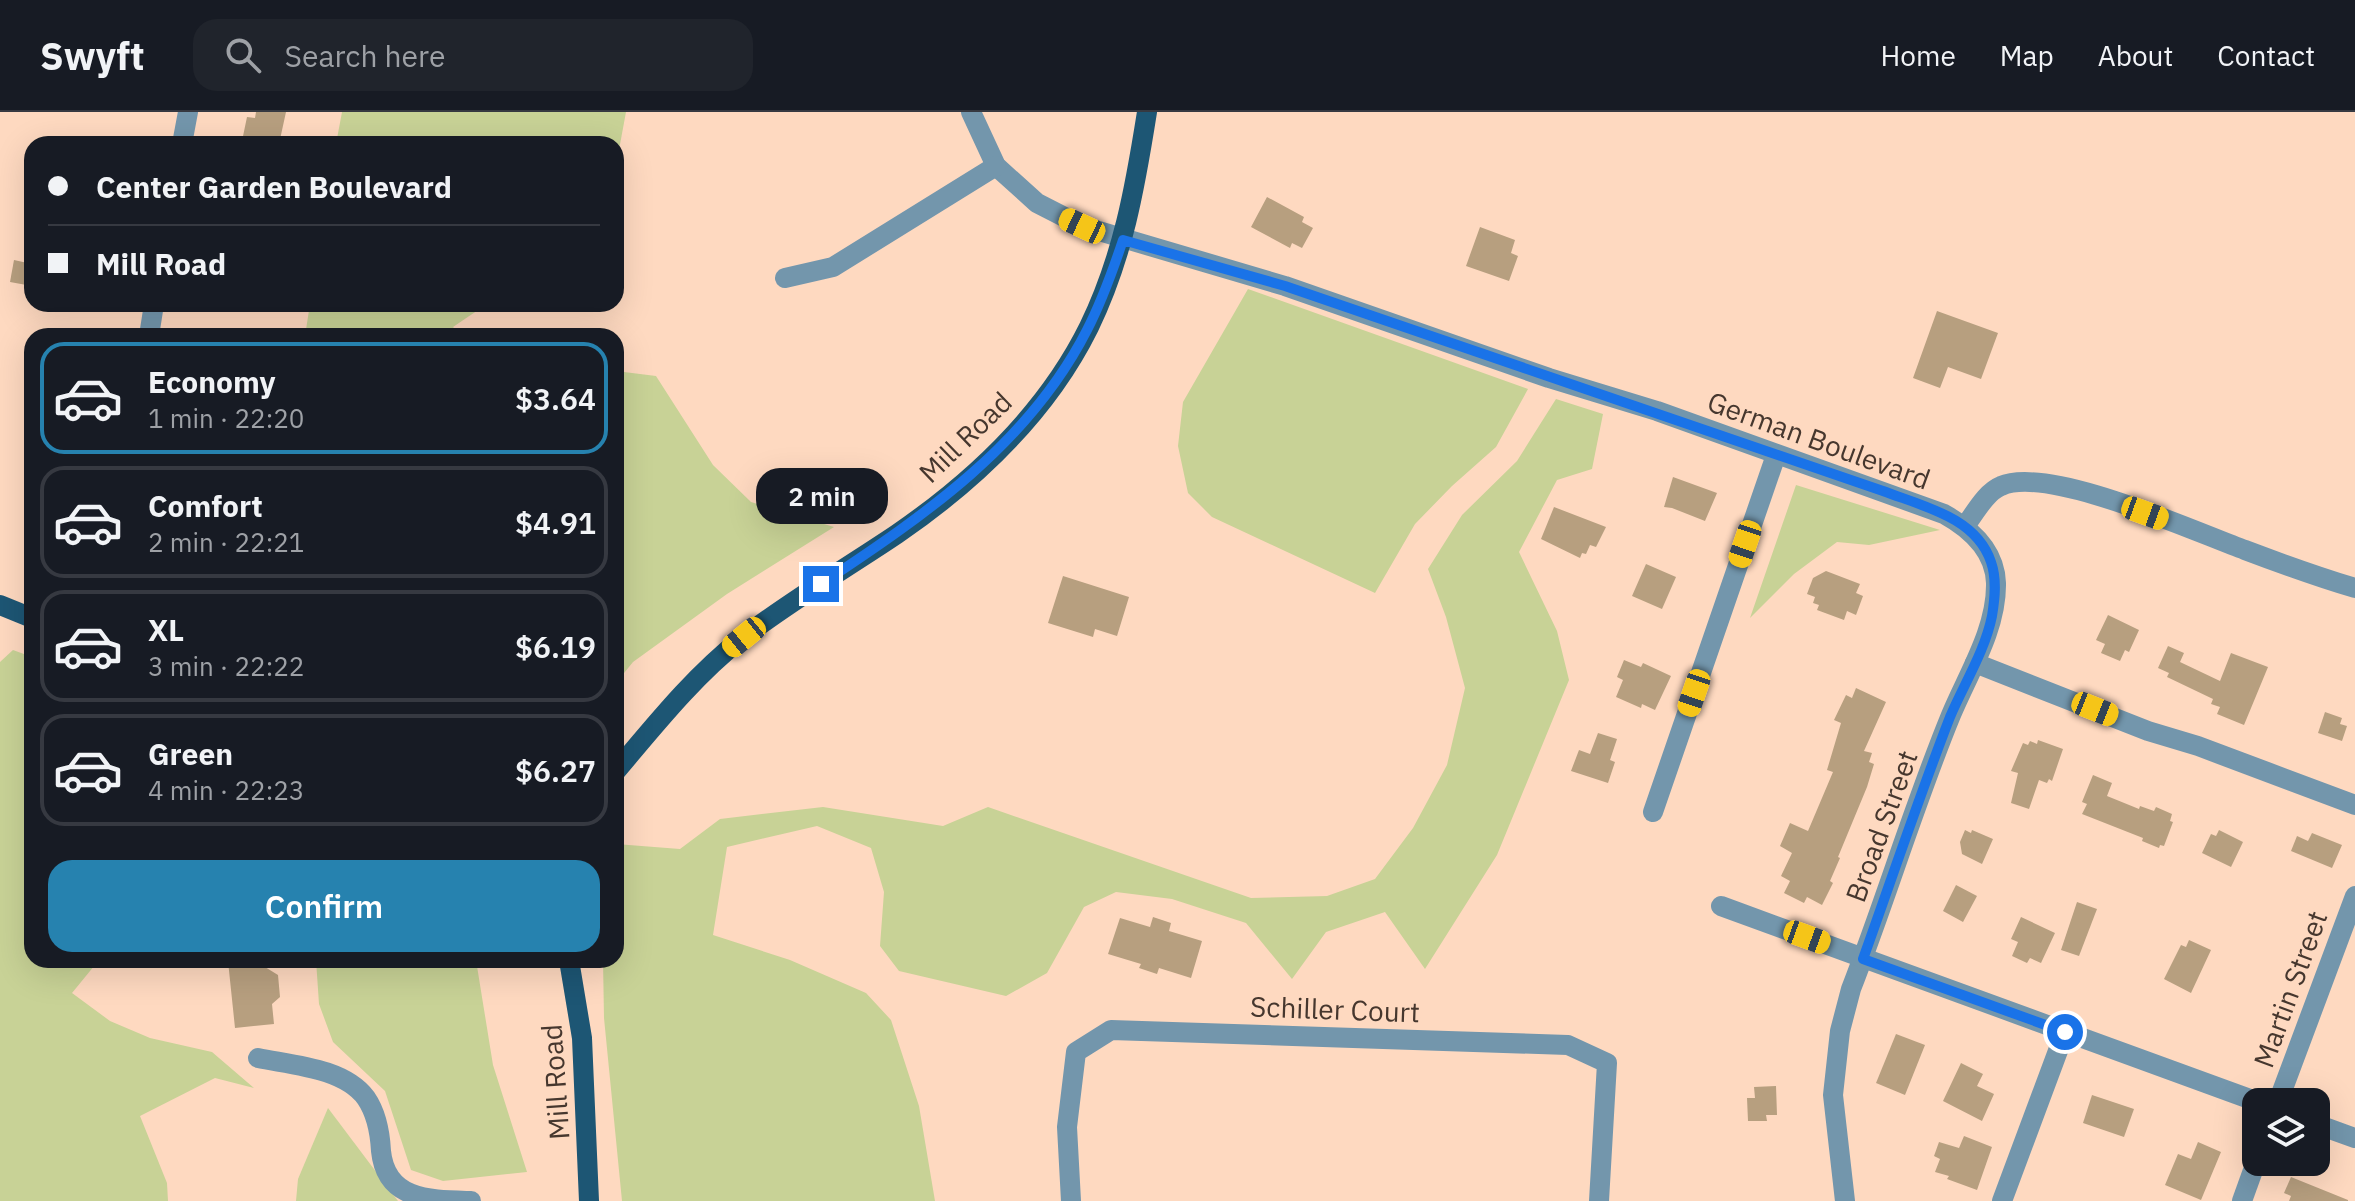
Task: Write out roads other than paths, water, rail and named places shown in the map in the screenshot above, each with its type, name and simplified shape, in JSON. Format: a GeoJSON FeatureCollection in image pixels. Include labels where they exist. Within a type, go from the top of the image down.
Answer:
{"type":"FeatureCollection","features":[{"type":"Feature","properties":{"kind":"main road","name":"Mill Road"},"geometry":{"type":"LineString","coordinates":[[624,762],[720,656],[770,618],[928,511],[987,462],[1013,435],[1073,356],[1100,301],[1123,240],[1147,112]]}},
{"type":"Feature","properties":{"kind":"main road"},"geometry":{"type":"LineString","coordinates":[[0,605],[24,615]]}},
{"type":"Feature","properties":{"kind":"main road","name":"Mill Road"},"geometry":{"type":"LineString","coordinates":[[571,968],[578,1004],[585,1079],[589,1201]]}},
{"type":"Feature","properties":{"kind":"main road"},"geometry":{"type":"LineString","coordinates":[[578,1004],[583,968]]}},
{"type":"Feature","properties":{"kind":"street"},"geometry":{"type":"LineString","coordinates":[[184,136],[188,112]]}},
{"type":"Feature","properties":{"kind":"street"},"geometry":{"type":"LineString","coordinates":[[785,278],[833,267],[996,166],[971,112]]}},
{"type":"Feature","properties":{"kind":"street","name":"German Boulevard"},"geometry":{"type":"LineString","coordinates":[[996,166],[1017,187],[1054,213],[1123,240],[1285,286],[1549,378],[1657,411],[1944,514],[1978,538],[1991,560],[1996,583],[1992,618],[1975,663]]}},
{"type":"Feature","properties":{"kind":"street"},"geometry":{"type":"LineString","coordinates":[[1653,812],[1776,455]]}},
{"type":"Feature","properties":{"kind":"street"},"geometry":{"type":"LineString","coordinates":[[1965,526],[2002,485],[2048,483],[2088,492],[2286,566],[2355,588]]}},
{"type":"Feature","properties":{"kind":"street"},"geometry":{"type":"LineString","coordinates":[[1975,663],[2148,731],[2198,746],[2355,805]]}},
{"type":"Feature","properties":{"kind":"street","name":"Broad Street"},"geometry":{"type":"LineString","coordinates":[[1845,1201],[1833,1095],[1840,1031],[1951,715],[1975,663]]}},
{"type":"Feature","properties":{"kind":"street","name":"Martin Street"},"geometry":{"type":"LineString","coordinates":[[2283,1088],[2355,896]]}},
{"type":"Feature","properties":{"kind":"street"},"geometry":{"type":"LineString","coordinates":[[1721,906],[2242,1096]]}},
{"type":"Feature","properties":{"kind":"street","name":"Schiller Court"},"geometry":{"type":"LineString","coordinates":[[1071,1201],[1067,1127],[1076,1052],[1111,1030],[1568,1045],[1607,1063],[1599,1201]]}},
{"type":"Feature","properties":{"kind":"street"},"geometry":{"type":"LineString","coordinates":[[2002,1201],[2065,1032]]}},
{"type":"Feature","properties":{"kind":"street"},"geometry":{"type":"LineString","coordinates":[[258,1058],[334,1075],[365,1097],[376,1116],[382,1161],[390,1178],[403,1192],[423,1200],[471,1201]]}},
{"type":"Feature","properties":{"kind":"street"},"geometry":{"type":"LineString","coordinates":[[2330,1129],[2355,1138]]}},
{"type":"Feature","properties":{"kind":"street"},"geometry":{"type":"LineString","coordinates":[[2242,1201],[2251,1176]]}}]}
